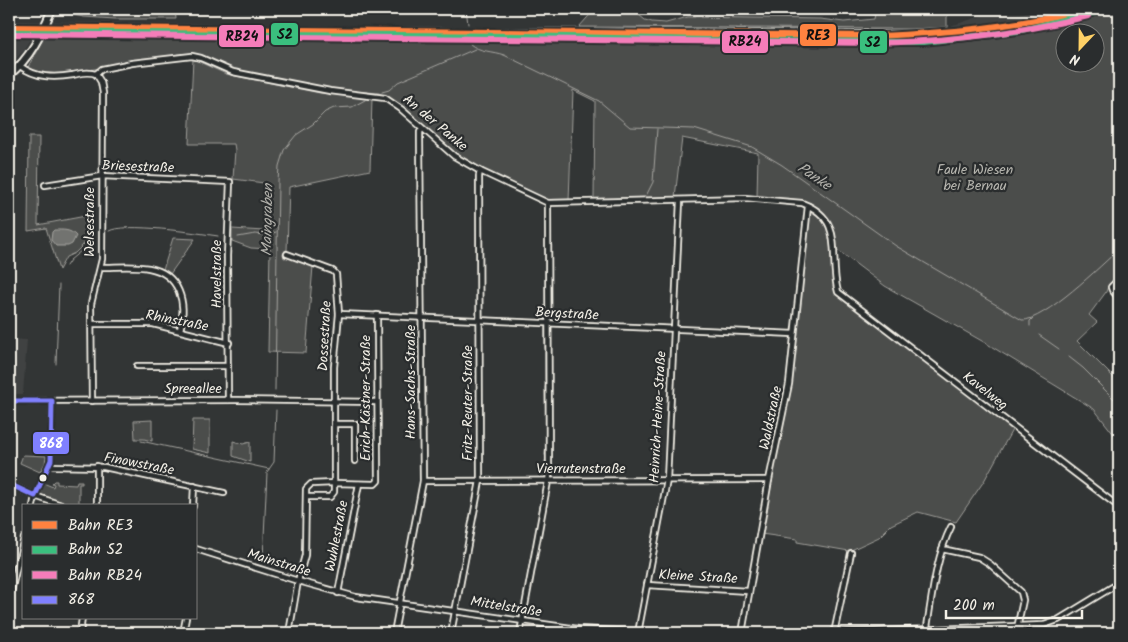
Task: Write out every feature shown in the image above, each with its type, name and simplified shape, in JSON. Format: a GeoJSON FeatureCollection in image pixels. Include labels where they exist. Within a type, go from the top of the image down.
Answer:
{"type":"FeatureCollection","features":[{"type":"Feature","properties":{"kind":"main road"},"geometry":{"type":"LineString","coordinates":[[9,75],[20,66],[33,47],[52,9]]}},
{"type":"Feature","properties":{"kind":"street","name":"An der Panke"},"geometry":{"type":"LineString","coordinates":[[20,66],[38,75],[57,76],[90,72],[96,74],[102,69],[132,63],[192,56],[233,72],[336,92],[386,98],[454,156],[480,171],[548,203],[746,198],[802,203],[808,206]]}},
{"type":"Feature","properties":{"kind":"street","name":"Welsestraße"},"geometry":{"type":"LineString","coordinates":[[92,401],[92,295],[101,267],[103,93],[102,82],[96,74]]}},
{"type":"Feature","properties":{"kind":"street","name":"Hans-Sachs-Straße"},"geometry":{"type":"LineString","coordinates":[[394,633],[423,481],[420,139],[422,129]]}},
{"type":"Feature","properties":{"kind":"street","name":"Fritz-Reuter-Straße"},"geometry":{"type":"LineString","coordinates":[[451,633],[480,481],[480,171]]}},
{"type":"Feature","properties":{"kind":"street","name":"Briesestraße"},"geometry":{"type":"LineString","coordinates":[[45,186],[102,176],[230,182]]}},
{"type":"Feature","properties":{"kind":"street","name":"Havelstraße"},"geometry":{"type":"LineString","coordinates":[[228,400],[227,256],[230,182]]}},
{"type":"Feature","properties":{"kind":"street","name":"Heinrich-Heine-Straße"},"geometry":{"type":"LineString","coordinates":[[638,633],[667,480],[680,200]]}},
{"type":"Feature","properties":{"kind":"street"},"geometry":{"type":"LineString","coordinates":[[520,633],[548,482],[548,203]]}},
{"type":"Feature","properties":{"kind":"street","name":"Kavelweg"},"geometry":{"type":"LineString","coordinates":[[808,206],[821,214],[833,233],[838,292],[1119,507]]}},
{"type":"Feature","properties":{"kind":"street","name":"Waldstraße"},"geometry":{"type":"LineString","coordinates":[[742,633],[769,480],[790,384],[808,206]]}},
{"type":"Feature","properties":{"kind":"street","name":"Dossestraße"},"geometry":{"type":"LineString","coordinates":[[286,254],[333,271],[336,274],[339,314],[334,368],[334,483]]}},
{"type":"Feature","properties":{"kind":"street"},"geometry":{"type":"LineString","coordinates":[[101,267],[147,267],[164,275],[173,283],[181,297],[184,313],[180,330]]}},
{"type":"Feature","properties":{"kind":"street"},"geometry":{"type":"LineString","coordinates":[[1119,279],[1111,287],[1119,298]]}},
{"type":"Feature","properties":{"kind":"street","name":"Bergstraße"},"geometry":{"type":"LineString","coordinates":[[339,314],[794,334]]}},
{"type":"Feature","properties":{"kind":"street","name":"Erich-Kästner-Straße"},"geometry":{"type":"LineString","coordinates":[[359,484],[375,484],[378,481],[377,315]]}},
{"type":"Feature","properties":{"kind":"street","name":"Rhinstraße"},"geometry":{"type":"LineString","coordinates":[[92,324],[152,324],[229,343]]}},
{"type":"Feature","properties":{"kind":"street"},"geometry":{"type":"LineString","coordinates":[[137,366],[228,366]]}},
{"type":"Feature","properties":{"kind":"street","name":"Spreeallee"},"geometry":{"type":"LineString","coordinates":[[9,401],[228,400],[377,402]]}},
{"type":"Feature","properties":{"kind":"street"},"geometry":{"type":"LineString","coordinates":[[33,504],[35,496],[49,466],[51,455],[52,401]]}},
{"type":"Feature","properties":{"kind":"street"},"geometry":{"type":"LineString","coordinates":[[335,424],[355,424],[355,462]]}},
{"type":"Feature","properties":{"kind":"street","name":"Finowstraße"},"geometry":{"type":"LineString","coordinates":[[49,466],[97,466],[224,493]]}},
{"type":"Feature","properties":{"kind":"street"},"geometry":{"type":"LineString","coordinates":[[96,504],[97,466]]}},
{"type":"Feature","properties":{"kind":"street","name":"Vierrutenstraße"},"geometry":{"type":"LineString","coordinates":[[423,481],[769,480]]}},
{"type":"Feature","properties":{"kind":"street"},"geometry":{"type":"LineString","coordinates":[[307,497],[330,497],[334,492],[334,483]]}},
{"type":"Feature","properties":{"kind":"street"},"geometry":{"type":"LineString","coordinates":[[9,484],[58,504]]}},
{"type":"Feature","properties":{"kind":"street"},"geometry":{"type":"LineString","coordinates":[[289,633],[298,581],[305,555],[306,489],[309,485],[359,484]]}},
{"type":"Feature","properties":{"kind":"street","name":"Wuhlestraße"},"geometry":{"type":"LineString","coordinates":[[338,593],[359,484]]}},
{"type":"Feature","properties":{"kind":"street"},"geometry":{"type":"LineString","coordinates":[[193,504],[194,486]]}},
{"type":"Feature","properties":{"kind":"street"},"geometry":{"type":"LineString","coordinates":[[927,631],[942,550],[951,527]]}},
{"type":"Feature","properties":{"kind":"street"},"geometry":{"type":"LineString","coordinates":[[9,599],[22,546]]}},
{"type":"Feature","properties":{"kind":"street","name":"Mainstraße"},"geometry":{"type":"LineString","coordinates":[[198,549],[338,593],[356,596]]}},
{"type":"Feature","properties":{"kind":"street"},"geometry":{"type":"LineString","coordinates":[[942,550],[978,558],[990,564],[1020,592],[1023,600],[1016,633]]}},
{"type":"Feature","properties":{"kind":"street"},"geometry":{"type":"LineString","coordinates":[[834,633],[852,553]]}},
{"type":"Feature","properties":{"kind":"street"},"geometry":{"type":"LineString","coordinates":[[827,633],[1037,626],[1051,623],[1119,584]]}},
{"type":"Feature","properties":{"kind":"street","name":"Kleine Straße"},"geometry":{"type":"LineString","coordinates":[[647,585],[748,591]]}},
{"type":"Feature","properties":{"kind":"street","name":"Mittelstraße"},"geometry":{"type":"LineString","coordinates":[[356,596],[578,629],[654,633]]}},
{"type":"Feature","properties":{"kind":"street"},"geometry":{"type":"LineString","coordinates":[[80,633],[82,620]]}},
{"type":"Feature","properties":{"kind":"street"},"geometry":{"type":"LineString","coordinates":[[183,633],[186,620]]}},
{"type":"Feature","properties":{"kind":"shaded area"},"geometry":{"type":"Polygon","coordinates":[[[1041,9],[1116,9],[1072,22],[1056,22],[1056,27],[1048,29],[971,40],[877,46],[35,35],[32,41],[29,41],[23,51],[9,66],[9,21],[504,28],[730,27],[862,30],[947,27],[982,16],[1011,16],[1041,9]]]}},
{"type":"Feature","properties":{"kind":"shaded area"},"geometry":{"type":"Polygon","coordinates":[[[54,230],[69,231],[74,234],[76,236],[72,244],[56,246],[51,240],[54,230]]]}},
{"type":"Feature","properties":{"kind":"shaded area"},"geometry":{"type":"Polygon","coordinates":[[[9,339],[27,340],[23,394],[9,394],[9,339]]]}},
{"type":"Feature","properties":{"kind":"green space"},"geometry":{"type":"Polygon","coordinates":[[[62,9],[175,9],[176,19],[84,17],[61,13],[62,9]]]}},
{"type":"Feature","properties":{"kind":"green space"},"geometry":{"type":"Polygon","coordinates":[[[595,9],[638,9],[639,15],[645,20],[666,23],[688,17],[820,19],[844,22],[874,19],[876,9],[958,9],[947,16],[947,27],[912,29],[579,27],[595,9]]]}},
{"type":"Feature","properties":{"kind":"green space","name":"Faule Wiesen bei Bernau"},"geometry":{"type":"Polygon","coordinates":[[[1119,9],[1119,275],[1109,284],[1106,292],[1089,315],[1097,322],[1077,341],[1119,383],[1119,441],[1094,409],[989,345],[885,286],[834,248],[837,292],[1012,430],[984,481],[956,522],[918,512],[891,525],[879,537],[849,551],[797,542],[797,539],[761,534],[791,384],[810,205],[757,197],[758,153],[682,138],[675,197],[594,199],[595,101],[573,90],[569,201],[545,200],[479,169],[455,154],[391,99],[379,93],[331,89],[235,71],[206,58],[188,54],[57,75],[35,73],[29,70],[28,67],[45,35],[908,45],[971,40],[1056,27],[1056,72],[1106,72],[1106,22],[1072,22],[1119,9]]]}},
{"type":"Feature","properties":{"kind":"green space"},"geometry":{"type":"Polygon","coordinates":[[[193,59],[226,74],[320,93],[372,98],[370,170],[289,187],[287,251],[283,254],[284,258],[291,257],[313,266],[306,353],[268,352],[270,249],[251,248],[232,241],[232,229],[264,231],[264,183],[233,179],[234,144],[189,144],[193,59]]]}},
{"type":"Feature","properties":{"kind":"green space"},"geometry":{"type":"Polygon","coordinates":[[[29,137],[39,137],[38,225],[91,215],[90,233],[84,244],[75,253],[66,257],[59,270],[46,228],[28,231],[29,137]]]}},
{"type":"Feature","properties":{"kind":"green space"},"geometry":{"type":"Polygon","coordinates":[[[173,238],[195,239],[170,274],[163,270],[173,238]]]}},
{"type":"Feature","properties":{"kind":"green space"},"geometry":{"type":"Polygon","coordinates":[[[152,420],[152,441],[135,439],[134,421],[152,420]]]}},
{"type":"Feature","properties":{"kind":"green space"},"geometry":{"type":"Polygon","coordinates":[[[193,420],[210,420],[210,453],[192,449],[193,420]]]}},
{"type":"Feature","properties":{"kind":"green space"},"geometry":{"type":"Polygon","coordinates":[[[233,441],[243,444],[250,442],[250,462],[233,456],[233,441]]]}},
{"type":"Feature","properties":{"kind":"green space"},"geometry":{"type":"Polygon","coordinates":[[[23,455],[46,456],[45,463],[40,472],[20,463],[23,455]]]}},
{"type":"Feature","properties":{"kind":"green space"},"geometry":{"type":"Polygon","coordinates":[[[57,481],[57,484],[76,485],[77,481],[82,481],[82,484],[79,484],[79,504],[69,504],[39,494],[43,483],[53,487],[54,484],[52,483],[57,481]]]}},
{"type":"Feature","properties":{"kind":"waterway","name":"Panke"},"geometry":{"type":"LineString","coordinates":[[466,9],[468,24]]}},
{"type":"Feature","properties":{"kind":"waterway","name":"Panke"},"geometry":{"type":"LineString","coordinates":[[470,44],[482,50],[504,55],[599,101],[630,127],[694,129],[752,147],[782,165],[896,246],[1022,320],[1032,318],[1058,302],[1087,279],[1119,249]]}},
{"type":"Feature","properties":{"kind":"waterway","name":"Maingraben"},"geometry":{"type":"LineString","coordinates":[[382,92],[389,90],[398,82],[475,49]]}},
{"type":"Feature","properties":{"kind":"waterway","name":"Maingraben"},"geometry":{"type":"LineString","coordinates":[[275,390],[279,166],[284,150],[296,135],[313,124],[325,112],[334,108],[352,107],[365,100]]}},
{"type":"Feature","properties":{"kind":"waterway"},"geometry":{"type":"LineString","coordinates":[[646,196],[653,182],[657,129]]}},
{"type":"Feature","properties":{"kind":"waterway"},"geometry":{"type":"LineString","coordinates":[[109,231],[145,228],[218,236]]}},
{"type":"Feature","properties":{"kind":"waterway"},"geometry":{"type":"LineString","coordinates":[[238,237],[255,234],[266,235],[276,232]]}},
{"type":"Feature","properties":{"kind":"waterway"},"geometry":{"type":"LineString","coordinates":[[66,266],[70,260],[93,241]]}},
{"type":"Feature","properties":{"kind":"waterway"},"geometry":{"type":"LineString","coordinates":[[56,364],[59,285]]}},
{"type":"Feature","properties":{"kind":"waterway","name":"Panke"},"geometry":{"type":"LineString","coordinates":[[1030,326],[1030,321],[1033,318]]}},
{"type":"Feature","properties":{"kind":"waterway"},"geometry":{"type":"LineString","coordinates":[[545,328],[545,348]]}},
{"type":"Feature","properties":{"kind":"waterway"},"geometry":{"type":"LineString","coordinates":[[1039,335],[1059,349]]}},
{"type":"Feature","properties":{"kind":"waterway"},"geometry":{"type":"LineString","coordinates":[[545,352],[545,380]]}},
{"type":"Feature","properties":{"kind":"waterway"},"geometry":{"type":"LineString","coordinates":[[1069,357],[1083,368],[1119,404]]}},
{"type":"Feature","properties":{"kind":"waterway"},"geometry":{"type":"LineString","coordinates":[[545,387],[546,430]]}},
{"type":"Feature","properties":{"kind":"waterway","name":"Maingraben"},"geometry":{"type":"LineString","coordinates":[[263,559],[267,472],[274,462],[276,410]]}},
{"type":"Feature","properties":{"kind":"waterway"},"geometry":{"type":"LineString","coordinates":[[546,432],[546,440]]}},
{"type":"Feature","properties":{"kind":"waterway"},"geometry":{"type":"LineString","coordinates":[[141,441],[269,469]]}},
{"type":"Feature","properties":{"kind":"waterway"},"geometry":{"type":"LineString","coordinates":[[545,455],[546,444]]}},
{"type":"Feature","properties":{"kind":"waterway"},"geometry":{"type":"LineString","coordinates":[[545,461],[545,474]]}},
{"type":"Feature","properties":{"kind":"railway"},"geometry":{"type":"LineString","coordinates":[[9,25],[923,32],[999,24],[1037,18],[1074,9]]}},
{"type":"Feature","properties":{"kind":"rail line","name":"RE3"},"geometry":{"type":"LineString","coordinates":[[9,27],[875,36],[1007,25],[1086,9]]}},
{"type":"Feature","properties":{"kind":"rail line","name":"S2"},"geometry":{"type":"LineString","coordinates":[[9,32],[519,36],[753,41],[924,42],[1018,31],[1108,9]]}},
{"type":"Feature","properties":{"kind":"rail line","name":"RB24"},"geometry":{"type":"LineString","coordinates":[[9,34],[875,43],[982,36],[1035,28],[1088,16]]}},
{"type":"Feature","properties":{"kind":"transit line","name":"868"},"geometry":{"type":"LineString","coordinates":[[9,401],[52,401],[51,460],[35,496],[9,484]]}}]}
